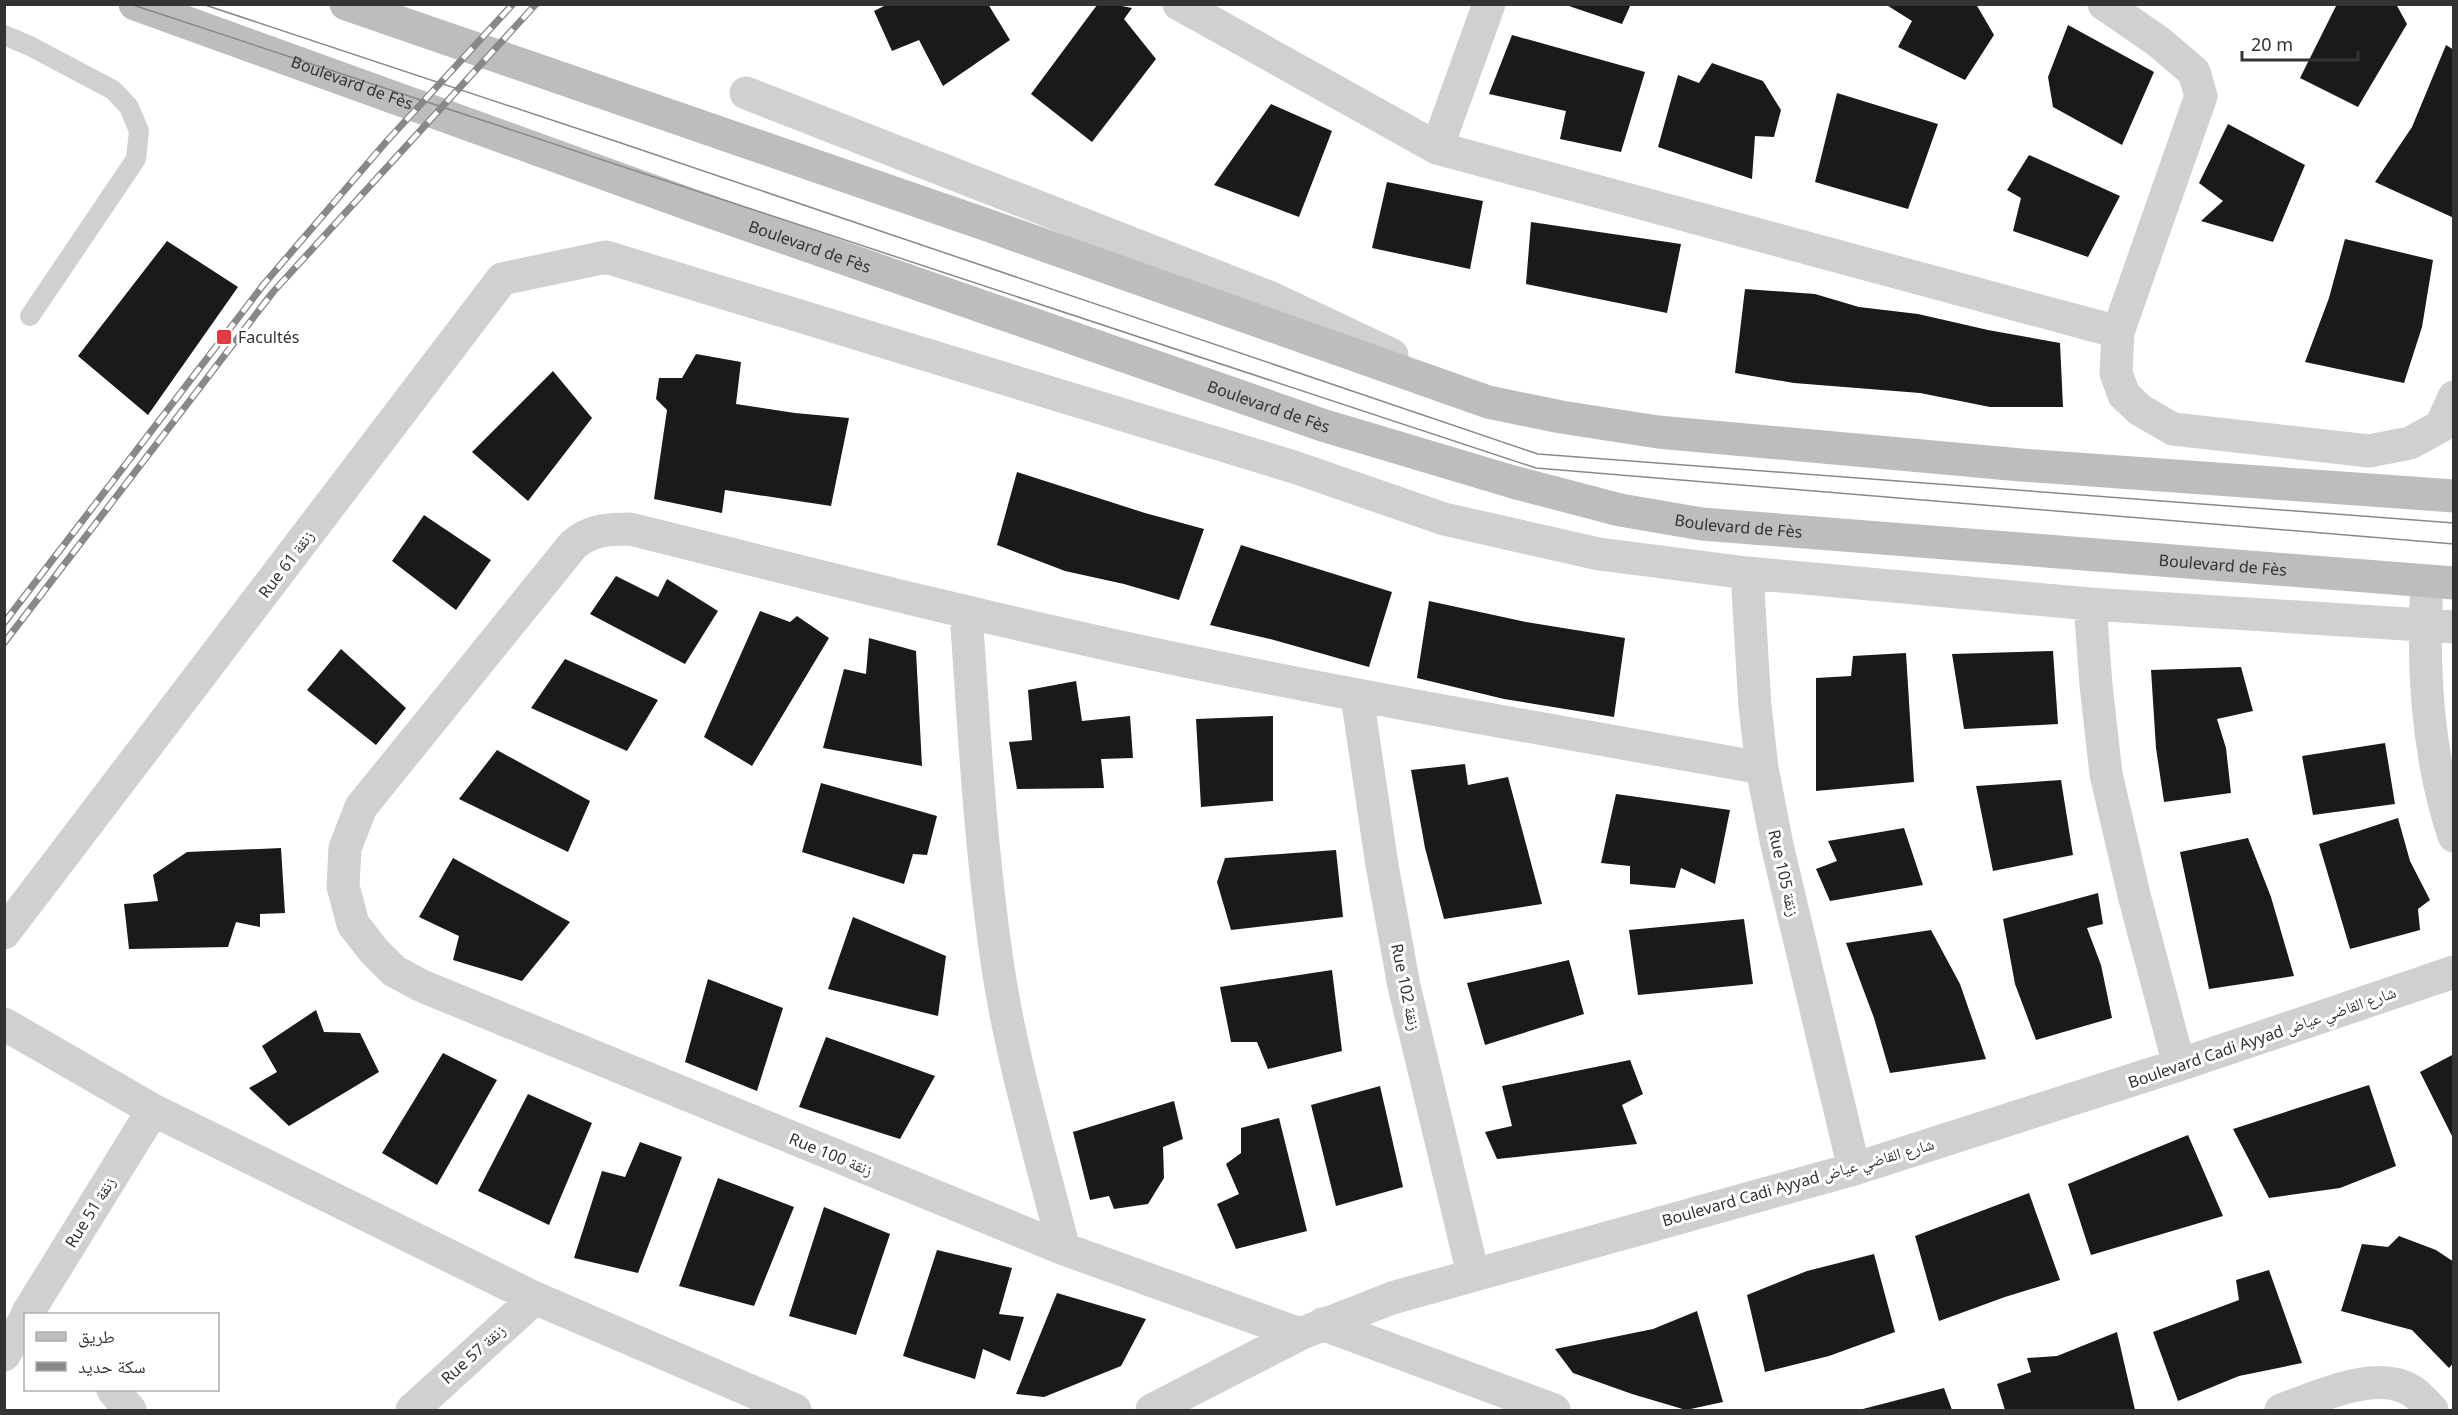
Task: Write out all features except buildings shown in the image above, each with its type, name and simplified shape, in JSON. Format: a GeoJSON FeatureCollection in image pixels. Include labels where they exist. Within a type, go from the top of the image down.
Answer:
{"type":"FeatureCollection","features":[{"type":"Feature","properties":{"kind":"street","name":"Boulevard de Fès"},"geometry":{"type":"LineString","coordinates":[[135,4],[694,206],[1322,425],[1513,482],[1620,510],[1713,525],[2440,583]]}},
{"type":"Feature","properties":{"kind":"street"},"geometry":{"type":"LineString","coordinates":[[346,4],[990,226],[1488,402],[1561,417],[1658,432],[2021,465],[2454,496]]}},
{"type":"Feature","properties":{"kind":"street"},"geometry":{"type":"LineString","coordinates":[[1179,4],[1437,148],[2118,332]]}},
{"type":"Feature","properties":{"kind":"street"},"geometry":{"type":"LineString","coordinates":[[1437,148],[1489,4]]}},
{"type":"Feature","properties":{"kind":"street"},"geometry":{"type":"LineString","coordinates":[[2104,4],[2159,42],[2194,72],[2201,96],[2118,332],[2116,373],[2124,394],[2140,410],[2173,429],[2369,451],[2410,443],[2441,426],[2454,397]]}},
{"type":"Feature","properties":{"kind":"street"},"geometry":{"type":"LineString","coordinates":[[746,93],[1269,297],[1488,402]]}},
{"type":"Feature","properties":{"kind":"street","name":"Rue 61 زنقة"},"geometry":{"type":"LineString","coordinates":[[4,933],[502,279],[606,256],[1283,464],[1444,519],[1599,554],[1747,573]]}},
{"type":"Feature","properties":{"kind":"street","name":"Rue 100 زنقة"},"geometry":{"type":"LineString","coordinates":[[1554,1410],[1064,1249],[422,986],[394,971],[374,951],[353,924],[343,886],[345,848],[362,807],[573,545],[583,536],[597,531],[630,529],[966,612],[1159,655],[1357,696],[1762,768]]}},
{"type":"Feature","properties":{"kind":"street"},"geometry":{"type":"LineString","coordinates":[[1747,573],[2090,604],[2439,626]]}},
{"type":"Feature","properties":{"kind":"street","name":"Rue 105 زنقة"},"geometry":{"type":"LineString","coordinates":[[1747,573],[1755,706],[1762,768],[1777,844],[1854,1169]]}},
{"type":"Feature","properties":{"kind":"street"},"geometry":{"type":"LineString","coordinates":[[2440,583],[2439,626],[2428,714],[2438,777],[2454,836]]}},
{"type":"Feature","properties":{"kind":"street"},"geometry":{"type":"LineString","coordinates":[[2090,604],[2106,774],[2179,1065]]}},
{"type":"Feature","properties":{"kind":"street"},"geometry":{"type":"LineString","coordinates":[[966,612],[984,854],[998,963],[1018,1069],[1064,1249]]}},
{"type":"Feature","properties":{"kind":"street","name":"Rue 102 زنقة"},"geometry":{"type":"LineString","coordinates":[[1357,696],[1382,865],[1404,986],[1473,1274]]}},
{"type":"Feature","properties":{"kind":"street","name":"Boulevard Cadi Ayyad شارع القاضي عياض"},"geometry":{"type":"LineString","coordinates":[[1152,1410],[1311,1329],[1392,1298],[1854,1169],[2179,1065],[2454,972]]}},
{"type":"Feature","properties":{"kind":"street"},"geometry":{"type":"LineString","coordinates":[[4,1024],[153,1110],[535,1298],[786,1409]]}},
{"type":"Feature","properties":{"kind":"street","name":"Rue 51 زنقة"},"geometry":{"type":"LineString","coordinates":[[36,1311],[153,1110]]}},
{"type":"Feature","properties":{"kind":"street","name":"Rue 57 زنقة"},"geometry":{"type":"LineString","coordinates":[[412,1410],[535,1298]]}},
{"type":"Feature","properties":{"kind":"street","name":"Rue 51 زنقة"},"geometry":{"type":"LineString","coordinates":[[4,1354],[24,1327]]}},
{"type":"Feature","properties":{"kind":"street"},"geometry":{"type":"LineString","coordinates":[[2281,1410],[2344,1388],[2366,1383],[2388,1383],[2411,1390],[2432,1410]]}},
{"type":"Feature","properties":{"kind":"street"},"geometry":{"type":"LineString","coordinates":[[115,1391],[130,1410]]}},
{"type":"Feature","properties":{"kind":"lane"},"geometry":{"type":"LineString","coordinates":[[4,35],[30,46],[112,90],[129,107],[140,131],[136,159],[30,316]]}},
{"type":"Feature","properties":{"kind":"tram line"},"geometry":{"type":"LineString","coordinates":[[130,4],[1536,468],[2454,544]]}},
{"type":"Feature","properties":{"kind":"tram line"},"geometry":{"type":"LineString","coordinates":[[202,4],[618,142],[1538,454],[2454,523]]}},
{"type":"Feature","properties":{"kind":"railway"},"geometry":{"type":"LineString","coordinates":[[4,623],[264,284],[386,142],[513,4]]}},
{"type":"Feature","properties":{"kind":"railway"},"geometry":{"type":"LineString","coordinates":[[4,643],[273,292],[536,4]]}},
{"type":"Feature","properties":{"kind":"place","name":"Facultés"},"geometry":{"type":"Point","coordinates":[224,337]}}]}
